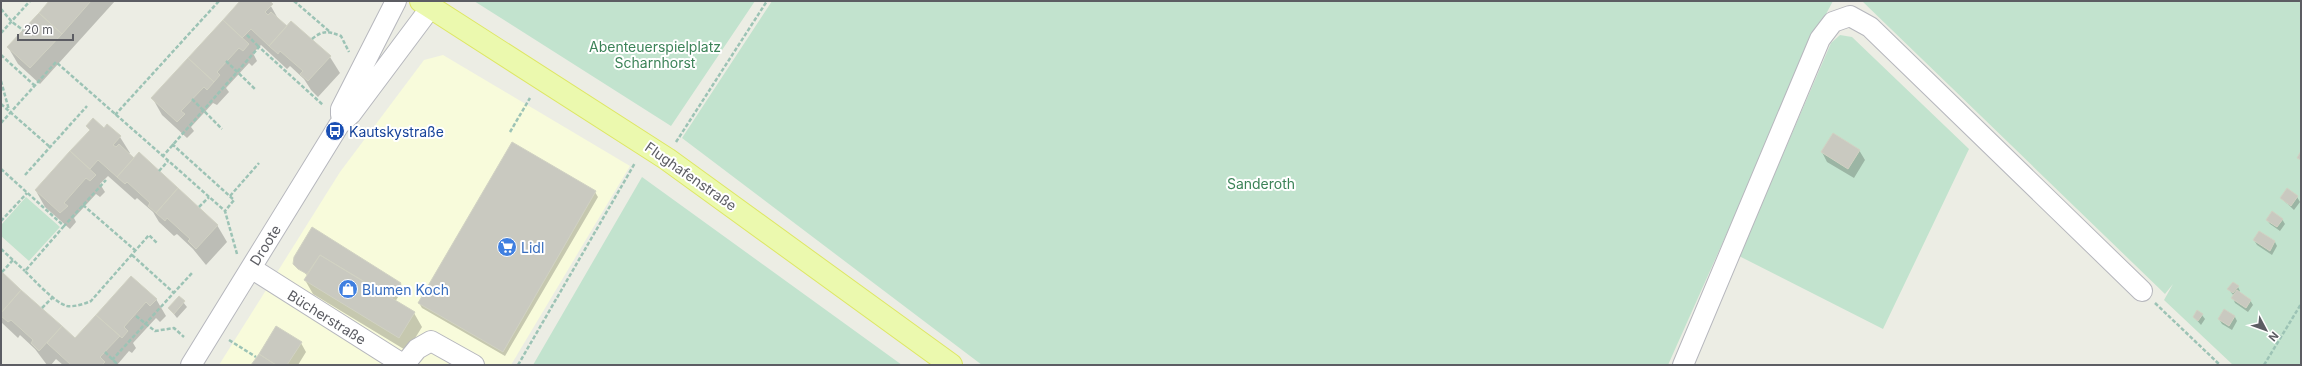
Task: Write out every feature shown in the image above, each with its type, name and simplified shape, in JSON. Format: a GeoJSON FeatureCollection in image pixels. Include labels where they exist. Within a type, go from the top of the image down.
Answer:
{"type":"FeatureCollection","features":[{"type":"Feature","properties":{"kind":"main road","name":"Flughafenstraße"},"geometry":{"type":"LineString","coordinates":[[426,4],[667,159],[951,365]]}},
{"type":"Feature","properties":{"kind":"street","name":"Droote"},"geometry":{"type":"LineString","coordinates":[[339,125],[341,109],[396,1]]}},
{"type":"Feature","properties":{"kind":"street","name":"Droote"},"geometry":{"type":"LineString","coordinates":[[190,365],[339,125],[352,114],[426,4]]}},
{"type":"Feature","properties":{"kind":"street"},"geometry":{"type":"LineString","coordinates":[[1683,365],[1820,39],[1833,22],[1850,16],[1870,27],[2142,291]]}},
{"type":"Feature","properties":{"kind":"street","name":"Bücherstraße"},"geometry":{"type":"LineString","coordinates":[[251,268],[404,365]]}},
{"type":"Feature","properties":{"kind":"street"},"geometry":{"type":"LineString","coordinates":[[404,365],[417,349],[431,341],[474,365]]}},
{"type":"Feature","properties":{"kind":"path"},"geometry":{"type":"LineString","coordinates":[[1,33],[30,1]]}},
{"type":"Feature","properties":{"kind":"path"},"geometry":{"type":"LineString","coordinates":[[115,114],[219,1]]}},
{"type":"Feature","properties":{"kind":"path"},"geometry":{"type":"LineString","coordinates":[[294,1],[329,31],[341,36],[352,58]]}},
{"type":"Feature","properties":{"kind":"path"},"geometry":{"type":"LineString","coordinates":[[667,159],[767,1]]}},
{"type":"Feature","properties":{"kind":"path"},"geometry":{"type":"LineString","coordinates":[[1,9],[12,22],[23,30]]}},
{"type":"Feature","properties":{"kind":"path"},"geometry":{"type":"LineString","coordinates":[[312,39],[321,32],[329,31]]}},
{"type":"Feature","properties":{"kind":"path"},"geometry":{"type":"LineString","coordinates":[[247,35],[326,108]]}},
{"type":"Feature","properties":{"kind":"path"},"geometry":{"type":"LineString","coordinates":[[162,156],[259,47]]}},
{"type":"Feature","properties":{"kind":"path"},"geometry":{"type":"LineString","coordinates":[[1,55],[34,85]]}},
{"type":"Feature","properties":{"kind":"path"},"geometry":{"type":"LineString","coordinates":[[226,61],[256,90]]}},
{"type":"Feature","properties":{"kind":"path"},"geometry":{"type":"LineString","coordinates":[[1,123],[56,62],[224,211],[237,254]]}},
{"type":"Feature","properties":{"kind":"path"},"geometry":{"type":"LineString","coordinates":[[1,81],[5,102],[10,112]]}},
{"type":"Feature","properties":{"kind":"path"},"geometry":{"type":"LineString","coordinates":[[510,132],[530,98]]}},
{"type":"Feature","properties":{"kind":"path"},"geometry":{"type":"LineString","coordinates":[[192,99],[222,129]]}},
{"type":"Feature","properties":{"kind":"path"},"geometry":{"type":"LineString","coordinates":[[1,104],[50,147]]}},
{"type":"Feature","properties":{"kind":"path"},"geometry":{"type":"LineString","coordinates":[[25,175],[87,106]]}},
{"type":"Feature","properties":{"kind":"path"},"geometry":{"type":"LineString","coordinates":[[172,144],[234,200],[224,211]]}},
{"type":"Feature","properties":{"kind":"path"},"geometry":{"type":"LineString","coordinates":[[159,171],[168,161]]}},
{"type":"Feature","properties":{"kind":"path"},"geometry":{"type":"LineString","coordinates":[[518,365],[636,162]]}},
{"type":"Feature","properties":{"kind":"path"},"geometry":{"type":"LineString","coordinates":[[230,196],[259,163]]}},
{"type":"Feature","properties":{"kind":"path"},"geometry":{"type":"LineString","coordinates":[[1,169],[64,226]]}},
{"type":"Feature","properties":{"kind":"path"},"geometry":{"type":"LineString","coordinates":[[25,271],[106,180]]}},
{"type":"Feature","properties":{"kind":"path"},"geometry":{"type":"LineString","coordinates":[[1,221],[27,193]]}},
{"type":"Feature","properties":{"kind":"path"},"geometry":{"type":"LineString","coordinates":[[200,207],[209,197]]}},
{"type":"Feature","properties":{"kind":"path"},"geometry":{"type":"LineString","coordinates":[[83,205],[136,251]]}},
{"type":"Feature","properties":{"kind":"path"},"geometry":{"type":"LineString","coordinates":[[1,249],[53,297],[66,306],[80,305],[92,300],[149,235],[157,243]]}},
{"type":"Feature","properties":{"kind":"path"},"geometry":{"type":"LineString","coordinates":[[132,255],[174,293]]}},
{"type":"Feature","properties":{"kind":"path"},"geometry":{"type":"LineString","coordinates":[[2,272],[13,260]]}},
{"type":"Feature","properties":{"kind":"path"},"geometry":{"type":"LineString","coordinates":[[112,360],[192,273]]}},
{"type":"Feature","properties":{"kind":"path"},"geometry":{"type":"LineString","coordinates":[[2142,291],[2220,365]]}},
{"type":"Feature","properties":{"kind":"path"},"geometry":{"type":"LineString","coordinates":[[42,308],[53,297]]}},
{"type":"Feature","properties":{"kind":"path"},"geometry":{"type":"LineString","coordinates":[[2264,365],[2301,304]]}},
{"type":"Feature","properties":{"kind":"path"},"geometry":{"type":"LineString","coordinates":[[136,316],[156,331],[174,328],[184,337]]}},
{"type":"Feature","properties":{"kind":"path"},"geometry":{"type":"LineString","coordinates":[[229,340],[256,358]]}},
{"type":"Feature","properties":{"kind":"path"},"geometry":{"type":"LineString","coordinates":[[105,352],[116,363],[114,365]]}},
{"type":"Feature","properties":{"kind":"shaded area"},"geometry":{"type":"Polygon","coordinates":[[[443,55],[630,166],[511,365],[219,365],[340,172],[424,60],[443,55]]]}},
{"type":"Feature","properties":{"kind":"green space","name":"Abenteuerspielplatz Scharnhorst"},"geometry":{"type":"Polygon","coordinates":[[[474,1],[755,1],[671,126],[474,1]]]}},
{"type":"Feature","properties":{"kind":"green space","name":"Sanderoth"},"geometry":{"type":"Polygon","coordinates":[[[772,1],[1833,1],[1818,29],[1668,365],[982,365],[682,138],[772,1]]]}},
{"type":"Feature","properties":{"kind":"green space"},"geometry":{"type":"Polygon","coordinates":[[[1862,1],[2301,1],[2301,365],[2233,365],[2164,300],[2173,284],[2165,294],[1862,1]]]}},
{"type":"Feature","properties":{"kind":"green space"},"geometry":{"type":"Polygon","coordinates":[[[1840,35],[1852,37],[1969,149],[1883,329],[1739,256],[1831,43],[1840,35]]]}},
{"type":"Feature","properties":{"kind":"green space"},"geometry":{"type":"Polygon","coordinates":[[[642,177],[902,365],[533,365],[642,177]]]}},
{"type":"Feature","properties":{"kind":"green space"},"geometry":{"type":"Polygon","coordinates":[[[26,197],[60,227],[29,261],[1,236],[1,225],[26,197]]]}},
{"type":"Feature","properties":{"kind":"building"},"geometry":{"type":"Polygon","coordinates":[[[49,1],[91,1],[62,34],[39,13],[49,1]]]}},
{"type":"Feature","properties":{"kind":"building"},"geometry":{"type":"Polygon","coordinates":[[[240,1],[270,1],[273,4],[265,12],[268,15],[271,12],[287,26],[269,46],[251,29],[242,38],[223,20],[240,1]]]}},
{"type":"Feature","properties":{"kind":"building"},"geometry":{"type":"Polygon","coordinates":[[[39,13],[62,34],[30,68],[7,47],[39,13]]]}},
{"type":"Feature","properties":{"kind":"building"},"geometry":{"type":"Polygon","coordinates":[[[223,20],[249,44],[243,51],[239,48],[217,72],[220,75],[214,82],[188,58],[223,20]]]}},
{"type":"Feature","properties":{"kind":"building"},"geometry":{"type":"Polygon","coordinates":[[[291,21],[331,56],[308,81],[300,74],[303,71],[280,51],[278,54],[269,46],[291,21]]]}},
{"type":"Feature","properties":{"kind":"building"},"geometry":{"type":"Polygon","coordinates":[[[188,58],[214,82],[207,90],[204,87],[181,111],[185,114],[177,122],[151,98],[188,58]]]}},
{"type":"Feature","properties":{"kind":"building"},"geometry":{"type":"Polygon","coordinates":[[[93,118],[104,128],[107,124],[121,136],[113,145],[116,147],[119,144],[134,158],[117,177],[98,160],[90,169],[70,151],[90,130],[86,126],[93,118]]]}},
{"type":"Feature","properties":{"kind":"building"},"geometry":{"type":"Polygon","coordinates":[[[1833,133],[1860,150],[1848,169],[1821,152],[1833,133]]]}},
{"type":"Feature","properties":{"kind":"building","name":"Lidl"},"geometry":{"type":"Polygon","coordinates":[[[512,142],[596,191],[503,352],[418,303],[512,142]]]}},
{"type":"Feature","properties":{"kind":"building"},"geometry":{"type":"Polygon","coordinates":[[[70,151],[96,175],[90,181],[86,178],[64,203],[68,206],[60,213],[35,190],[70,151]]]}},
{"type":"Feature","properties":{"kind":"building"},"geometry":{"type":"Polygon","coordinates":[[[2301,151],[2301,160],[2297,158],[2301,151]]]}},
{"type":"Feature","properties":{"kind":"building"},"geometry":{"type":"Polygon","coordinates":[[[139,152],[178,188],[156,213],[148,206],[150,203],[127,182],[125,184],[117,177],[139,152]]]}},
{"type":"Feature","properties":{"kind":"building"},"geometry":{"type":"Polygon","coordinates":[[[178,188],[218,225],[196,249],[188,241],[190,239],[167,218],[165,221],[156,213],[178,188]]]}},
{"type":"Feature","properties":{"kind":"building"},"geometry":{"type":"Polygon","coordinates":[[[2287,188],[2298,196],[2291,206],[2280,198],[2287,188]]]}},
{"type":"Feature","properties":{"kind":"building"},"geometry":{"type":"Polygon","coordinates":[[[2272,211],[2283,219],[2277,227],[2266,220],[2272,211]]]}},
{"type":"Feature","properties":{"kind":"building"},"geometry":{"type":"Polygon","coordinates":[[[312,227],[401,283],[392,299],[320,255],[307,274],[298,269],[293,264],[294,257],[312,227]]]}},
{"type":"Feature","properties":{"kind":"building"},"geometry":{"type":"Polygon","coordinates":[[[2259,231],[2275,241],[2270,251],[2253,240],[2259,231]]]}},
{"type":"Feature","properties":{"kind":"building","name":"Blumen Koch"},"geometry":{"type":"Polygon","coordinates":[[[320,255],[415,312],[399,338],[304,280],[320,255]]]}},
{"type":"Feature","properties":{"kind":"building"},"geometry":{"type":"Polygon","coordinates":[[[1,271],[21,290],[1,313],[1,271]]]}},
{"type":"Feature","properties":{"kind":"building"},"geometry":{"type":"Polygon","coordinates":[[[131,276],[157,299],[150,306],[146,302],[124,327],[128,331],[122,338],[96,315],[131,276]]]}},
{"type":"Feature","properties":{"kind":"building"},"geometry":{"type":"Polygon","coordinates":[[[2233,282],[2239,286],[2233,293],[2227,289],[2233,282]]]}},
{"type":"Feature","properties":{"kind":"building"},"geometry":{"type":"Polygon","coordinates":[[[21,290],[62,326],[39,351],[31,343],[33,340],[11,320],[8,322],[1,316],[1,313],[21,290]]]}},
{"type":"Feature","properties":{"kind":"building"},"geometry":{"type":"Polygon","coordinates":[[[2237,290],[2251,300],[2246,308],[2231,298],[2237,290]]]}},
{"type":"Feature","properties":{"kind":"building"},"geometry":{"type":"Polygon","coordinates":[[[179,296],[185,301],[174,314],[168,308],[179,296]]]}},
{"type":"Feature","properties":{"kind":"building"},"geometry":{"type":"Polygon","coordinates":[[[2224,309],[2235,316],[2229,326],[2218,319],[2224,309]]]}},
{"type":"Feature","properties":{"kind":"building"},"geometry":{"type":"Polygon","coordinates":[[[2197,310],[2203,314],[2198,321],[2193,317],[2197,310]]]}},
{"type":"Feature","properties":{"kind":"building"},"geometry":{"type":"Polygon","coordinates":[[[96,315],[120,336],[100,357],[105,362],[102,365],[71,365],[47,343],[62,326],[75,338],[96,315]]]}},
{"type":"Feature","properties":{"kind":"building"},"geometry":{"type":"Polygon","coordinates":[[[276,326],[302,342],[287,365],[276,365],[259,354],[276,326]]]}},
{"type":"Feature","properties":{"kind":"building"},"geometry":{"type":"Polygon","coordinates":[[[259,354],[276,365],[251,365],[259,354]]]}},
{"type":"Feature","properties":{"kind":"place","name":"Kautskystraße"},"geometry":{"type":"Point","coordinates":[335,131]}},
{"type":"Feature","properties":{"kind":"place","name":"Lidl"},"geometry":{"type":"Point","coordinates":[507,247]}},
{"type":"Feature","properties":{"kind":"place","name":"Blumen Koch"},"geometry":{"type":"Point","coordinates":[348,289]}}]}
